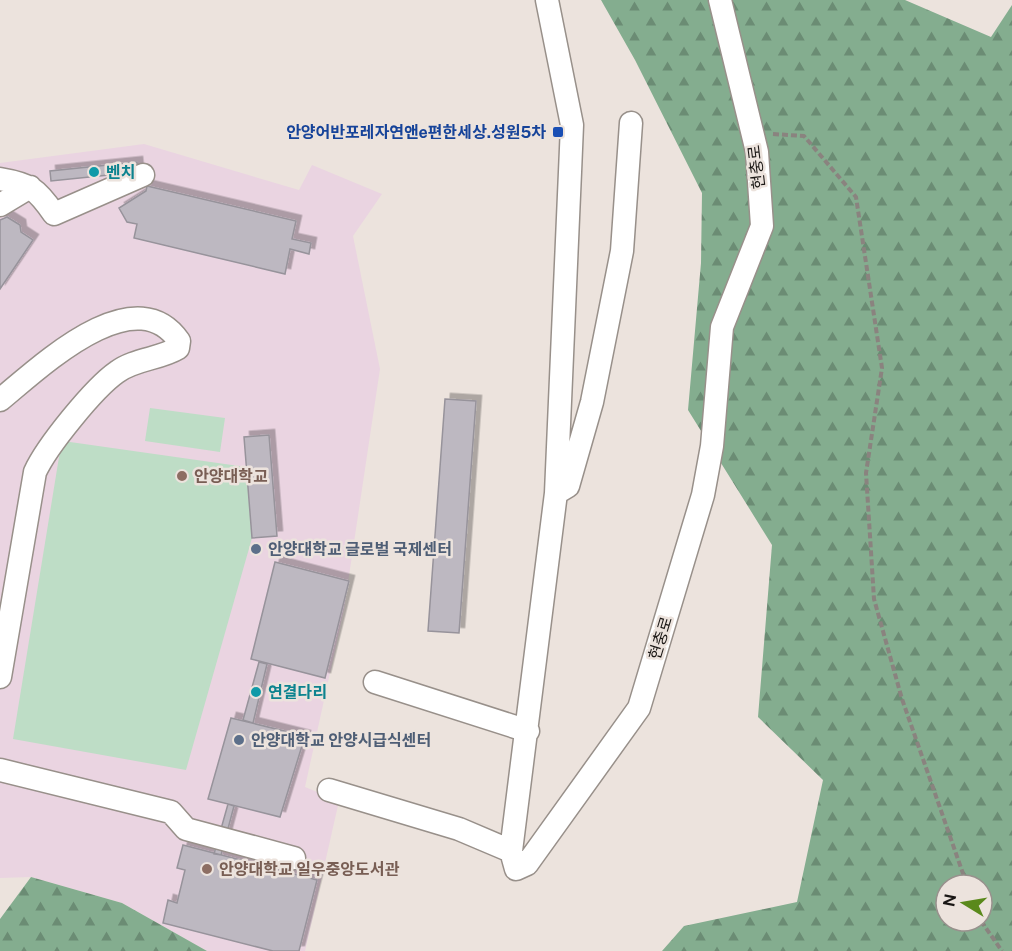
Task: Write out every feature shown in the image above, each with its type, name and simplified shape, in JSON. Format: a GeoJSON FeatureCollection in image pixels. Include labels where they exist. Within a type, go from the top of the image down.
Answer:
{"type":"FeatureCollection","features":[{"type":"Feature","properties":{"kind":"lane"},"geometry":{"type":"LineString","coordinates":[[329,790],[459,829],[512,851],[556,493],[572,125],[547,0]]}},
{"type":"Feature","properties":{"kind":"lane","name":"현충로"},"geometry":{"type":"LineString","coordinates":[[512,851],[516,869],[527,864],[639,708],[703,495],[712,446],[722,327],[762,226],[757,152],[720,0]]}},
{"type":"Feature","properties":{"kind":"lane"},"geometry":{"type":"LineString","coordinates":[[556,493],[568,486],[592,402],[620,262],[631,123]]}},
{"type":"Feature","properties":{"kind":"lane"},"geometry":{"type":"LineString","coordinates":[[0,179],[39,191],[54,214],[143,175]]}},
{"type":"Feature","properties":{"kind":"lane"},"geometry":{"type":"LineString","coordinates":[[0,205],[30,187]]}},
{"type":"Feature","properties":{"kind":"lane"},"geometry":{"type":"LineString","coordinates":[[0,400],[43,365],[101,325],[130,318],[150,320],[173,333],[179,341],[178,348],[169,353],[118,371],[44,453],[35,472],[0,677]]}},
{"type":"Feature","properties":{"kind":"lane"},"geometry":{"type":"LineString","coordinates":[[375,682],[528,731]]}},
{"type":"Feature","properties":{"kind":"lane"},"geometry":{"type":"LineString","coordinates":[[0,770],[171,812],[186,829],[294,858]]}},
{"type":"Feature","properties":{"kind":"path"},"geometry":{"type":"LineString","coordinates":[[752,132],[804,136],[856,197],[882,368],[866,473],[874,599],[902,699],[963,873]]}},
{"type":"Feature","properties":{"kind":"path"},"geometry":{"type":"LineString","coordinates":[[989,933],[1002,951]]}},
{"type":"Feature","properties":{"kind":"shaded area","name":"안양대학교"},"geometry":{"type":"Polygon","coordinates":[[[144,144],[299,190],[312,165],[382,194],[353,236],[380,369],[344,609],[305,787],[339,801],[305,951],[207,951],[122,903],[31,877],[0,878],[0,163],[144,144]]]}},
{"type":"Feature","properties":{"kind":"green space"},"geometry":{"type":"Polygon","coordinates":[[[601,0],[905,0],[991,37],[1012,5],[1012,951],[662,951],[684,926],[797,902],[823,780],[758,717],[772,545],[688,410],[701,263],[702,193],[635,60],[601,0]]]}},
{"type":"Feature","properties":{"kind":"green space"},"geometry":{"type":"Polygon","coordinates":[[[150,408],[225,418],[220,452],[145,441],[150,408]]]}},
{"type":"Feature","properties":{"kind":"green space"},"geometry":{"type":"Polygon","coordinates":[[[63,441],[246,467],[252,538],[186,770],[13,739],[63,441]]]}},
{"type":"Feature","properties":{"kind":"green space"},"geometry":{"type":"Polygon","coordinates":[[[31,877],[122,903],[207,951],[0,951],[0,919],[31,877]]]}},
{"type":"Feature","properties":{"kind":"building","name":"벤치"},"geometry":{"type":"Polygon","coordinates":[[[137,162],[138,172],[51,181],[50,171],[137,162]]]}},
{"type":"Feature","properties":{"kind":"building"},"geometry":{"type":"Polygon","coordinates":[[[147,186],[296,221],[292,239],[311,243],[309,254],[290,249],[285,274],[134,238],[137,224],[127,222],[119,208],[146,191],[147,186]]]}},
{"type":"Feature","properties":{"kind":"building"},"geometry":{"type":"Polygon","coordinates":[[[7,217],[20,225],[21,232],[33,240],[0,289],[0,220],[7,217]]]}},
{"type":"Feature","properties":{"kind":"building"},"geometry":{"type":"Polygon","coordinates":[[[445,399],[476,401],[459,633],[428,631],[445,399]]]}},
{"type":"Feature","properties":{"kind":"building"},"geometry":{"type":"Polygon","coordinates":[[[269,435],[277,536],[252,538],[244,437],[269,435]]]}},
{"type":"Feature","properties":{"kind":"building"},"geometry":{"type":"Polygon","coordinates":[[[275,562],[349,581],[325,678],[251,659],[275,562]]]}},
{"type":"Feature","properties":{"kind":"building","name":"연결다리"},"geometry":{"type":"Polygon","coordinates":[[[259,662],[267,664],[253,723],[243,720],[259,662]]]}},
{"type":"Feature","properties":{"kind":"building"},"geometry":{"type":"Polygon","coordinates":[[[231,718],[305,736],[280,817],[208,799],[231,718]]]}},
{"type":"Feature","properties":{"kind":"building"},"geometry":{"type":"Polygon","coordinates":[[[228,804],[234,806],[221,855],[214,854],[228,804]]]}},
{"type":"Feature","properties":{"kind":"building"},"geometry":{"type":"Polygon","coordinates":[[[183,845],[317,880],[299,951],[273,951],[163,923],[168,900],[177,903],[185,870],[177,868],[183,845]]]}},
{"type":"Feature","properties":{"kind":"place","name":"안양어반포레자연앤e편한세상.성원5차"},"geometry":{"type":"Point","coordinates":[558,132]}},
{"type":"Feature","properties":{"kind":"place","name":"벤치"},"geometry":{"type":"Point","coordinates":[94,172]}},
{"type":"Feature","properties":{"kind":"place","name":"안양대학교"},"geometry":{"type":"Point","coordinates":[182,476]}},
{"type":"Feature","properties":{"kind":"place","name":"안양대학교 글로벌 국제센터"},"geometry":{"type":"Point","coordinates":[256,549]}},
{"type":"Feature","properties":{"kind":"place","name":"연결다리"},"geometry":{"type":"Point","coordinates":[256,692]}},
{"type":"Feature","properties":{"kind":"place","name":"안양대학교 안양시급식센터"},"geometry":{"type":"Point","coordinates":[239,740]}},
{"type":"Feature","properties":{"kind":"place","name":"안양대학교 일우중앙도서관"},"geometry":{"type":"Point","coordinates":[207,869]}}]}
